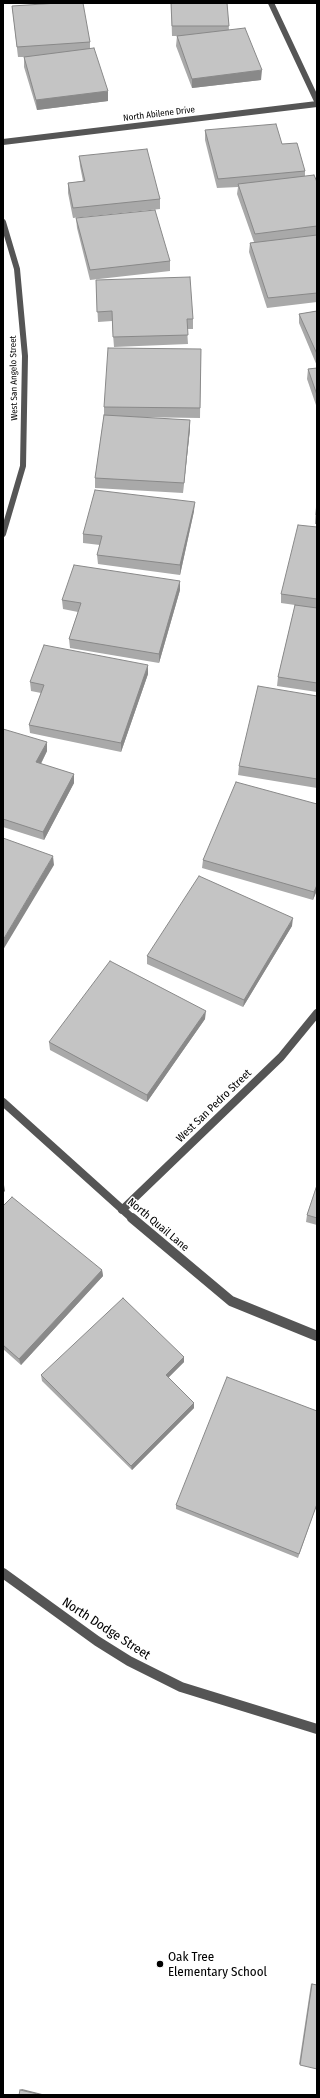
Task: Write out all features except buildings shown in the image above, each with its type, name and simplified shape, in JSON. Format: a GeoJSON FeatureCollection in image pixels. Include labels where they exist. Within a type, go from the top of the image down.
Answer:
{"type":"FeatureCollection","features":[{"type":"Feature","properties":{"kind":"street"},"geometry":{"type":"LineString","coordinates":[[271,3],[317,102]]}},
{"type":"Feature","properties":{"kind":"street","name":"North Abilene Drive"},"geometry":{"type":"LineString","coordinates":[[3,142],[317,102]]}},
{"type":"Feature","properties":{"kind":"street","name":"West San Angelo Street"},"geometry":{"type":"LineString","coordinates":[[3,222],[18,269],[25,356],[23,466],[3,534]]}},
{"type":"Feature","properties":{"kind":"street","name":"West San Pedro Street"},"geometry":{"type":"LineString","coordinates":[[122,1210],[281,1057],[317,1013]]}},
{"type":"Feature","properties":{"kind":"street","name":"North Quail Lane"},"geometry":{"type":"LineString","coordinates":[[3,1102],[122,1210],[231,1301],[317,1336]]}},
{"type":"Feature","properties":{"kind":"street","name":"North Dodge Street"},"geometry":{"type":"LineString","coordinates":[[3,1573],[97,1641],[142,1668],[181,1687],[317,1729]]}},
{"type":"Feature","properties":{"kind":"place","name":"Oak Tree Elementary School"},"geometry":{"type":"Point","coordinates":[160,1964]}}]}
